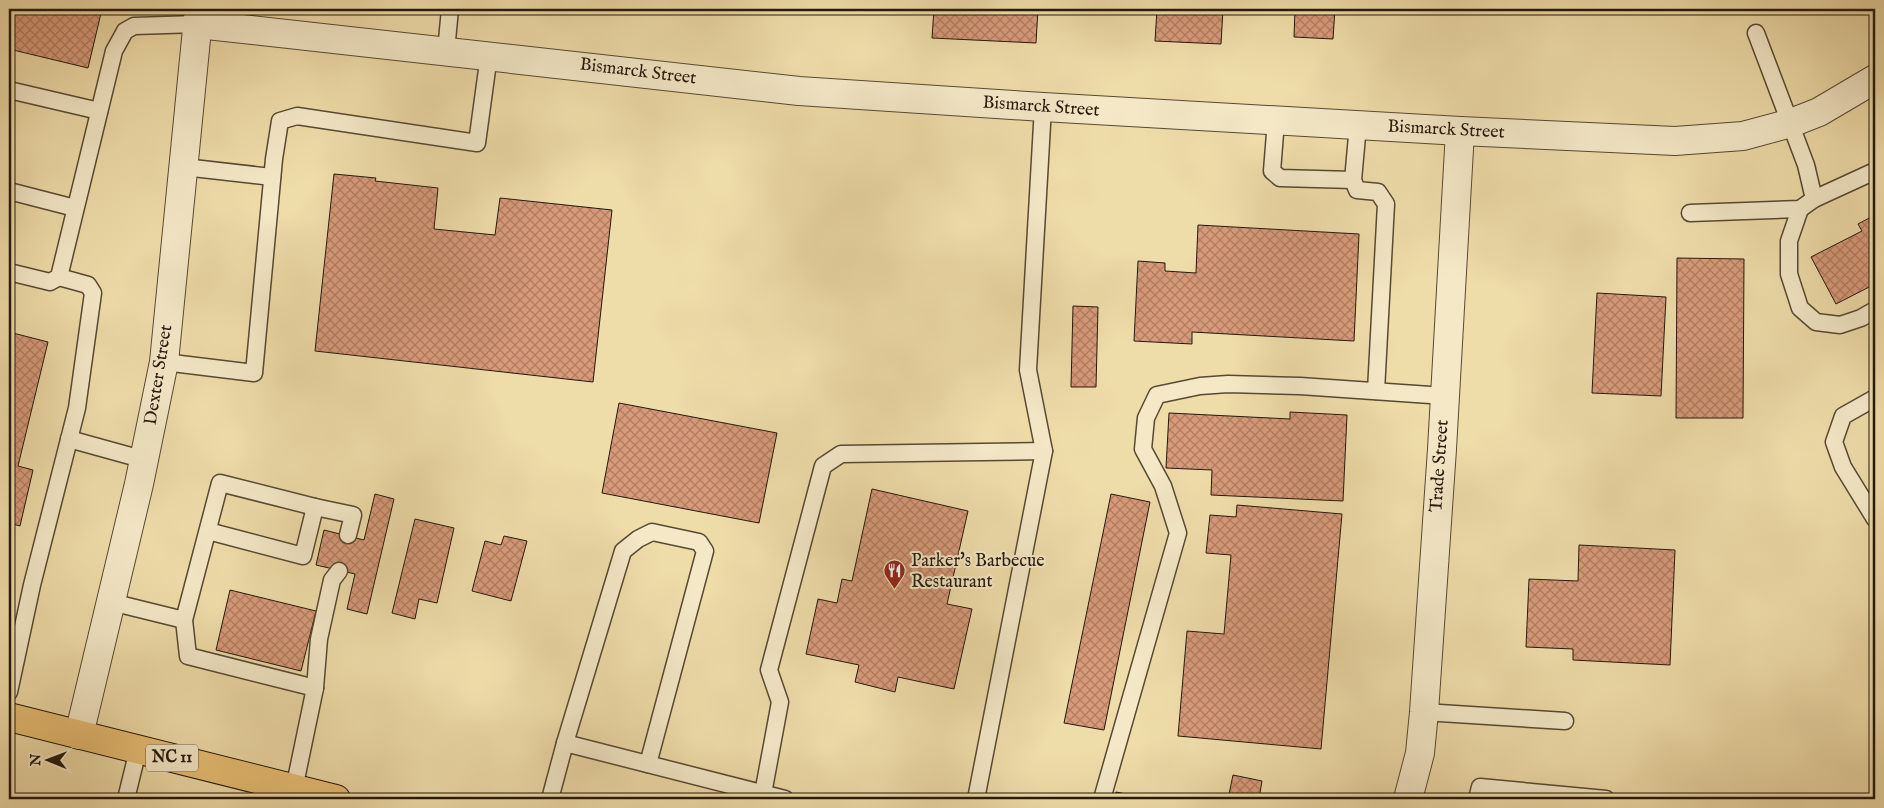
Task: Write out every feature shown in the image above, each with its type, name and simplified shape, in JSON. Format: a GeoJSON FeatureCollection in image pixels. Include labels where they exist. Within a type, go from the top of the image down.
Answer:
{"type":"FeatureCollection","features":[{"type":"Feature","properties":{"kind":"main road","name":"NC 11"},"geometry":{"type":"LineString","coordinates":[[9,717],[336,799]]}},
{"type":"Feature","properties":{"kind":"street","name":"Bismarck Street"},"geometry":{"type":"LineString","coordinates":[[198,17],[446,51],[799,91],[1460,131],[1675,141],[1742,136],[1791,123],[1819,112],[1875,78]]}},
{"type":"Feature","properties":{"kind":"street","name":"Dexter Street"},"geometry":{"type":"LineString","coordinates":[[79,735],[144,460],[164,362],[198,17]]}},
{"type":"Feature","properties":{"kind":"street","name":"Trade Street"},"geometry":{"type":"LineString","coordinates":[[1408,799],[1420,753],[1424,712],[1460,131]]}},
{"type":"Feature","properties":{"kind":"lane"},"geometry":{"type":"LineString","coordinates":[[446,51],[450,9]]}},
{"type":"Feature","properties":{"kind":"lane"},"geometry":{"type":"LineString","coordinates":[[59,277],[114,51],[125,31],[134,26],[198,17]]}},
{"type":"Feature","properties":{"kind":"lane"},"geometry":{"type":"LineString","coordinates":[[1756,33],[1772,79],[1791,123],[1806,166],[1814,199]]}},
{"type":"Feature","properties":{"kind":"lane"},"geometry":{"type":"LineString","coordinates":[[164,362],[254,373],[272,177],[280,121],[297,116],[477,143],[489,55]]}},
{"type":"Feature","properties":{"kind":"lane"},"geometry":{"type":"LineString","coordinates":[[9,90],[99,111]]}},
{"type":"Feature","properties":{"kind":"lane"},"geometry":{"type":"LineString","coordinates":[[976,799],[1044,451],[1028,370],[1043,107]]}},
{"type":"Feature","properties":{"kind":"lane"},"geometry":{"type":"LineString","coordinates":[[1276,120],[1272,171],[1280,178],[1353,180]]}},
{"type":"Feature","properties":{"kind":"lane"},"geometry":{"type":"LineString","coordinates":[[1358,125],[1353,180],[1357,190],[1378,192],[1386,204],[1376,391]]}},
{"type":"Feature","properties":{"kind":"lane"},"geometry":{"type":"LineString","coordinates":[[184,167],[272,177]]}},
{"type":"Feature","properties":{"kind":"lane"},"geometry":{"type":"LineString","coordinates":[[1690,213],[1800,209],[1814,199],[1875,171]]}},
{"type":"Feature","properties":{"kind":"lane"},"geometry":{"type":"LineString","coordinates":[[9,191],[75,208]]}},
{"type":"Feature","properties":{"kind":"lane"},"geometry":{"type":"LineString","coordinates":[[1800,209],[1789,241],[1789,274],[1800,308],[1816,322],[1840,325],[1875,310]]}},
{"type":"Feature","properties":{"kind":"lane"},"geometry":{"type":"LineString","coordinates":[[9,272],[50,282],[59,277],[88,285],[93,293],[77,408],[32,585],[9,692]]}},
{"type":"Feature","properties":{"kind":"lane"},"geometry":{"type":"LineString","coordinates":[[1102,799],[1178,533],[1163,486],[1143,449],[1146,418],[1157,395],[1200,386],[1228,384],[1300,386],[1445,396]]}},
{"type":"Feature","properties":{"kind":"lane"},"geometry":{"type":"LineString","coordinates":[[1875,398],[1844,416],[1834,442],[1843,467],[1875,519]]}},
{"type":"Feature","properties":{"kind":"lane"},"geometry":{"type":"LineString","coordinates":[[69,438],[144,460]]}},
{"type":"Feature","properties":{"kind":"lane"},"geometry":{"type":"LineString","coordinates":[[762,796],[780,702],[769,670],[823,466],[841,454],[1044,451]]}},
{"type":"Feature","properties":{"kind":"lane"},"geometry":{"type":"LineString","coordinates":[[315,688],[188,656],[184,620],[220,483],[353,515],[348,535]]}},
{"type":"Feature","properties":{"kind":"lane"},"geometry":{"type":"LineString","coordinates":[[208,531],[304,556],[316,507]]}},
{"type":"Feature","properties":{"kind":"lane"},"geometry":{"type":"LineString","coordinates":[[550,799],[622,551],[638,539],[652,532],[699,542],[705,551],[648,764]]}},
{"type":"Feature","properties":{"kind":"lane"},"geometry":{"type":"LineString","coordinates":[[294,789],[315,688],[319,639],[332,580],[339,571]]}},
{"type":"Feature","properties":{"kind":"lane"},"geometry":{"type":"LineString","coordinates":[[111,602],[184,620]]}},
{"type":"Feature","properties":{"kind":"lane"},"geometry":{"type":"LineString","coordinates":[[1424,712],[1565,721]]}},
{"type":"Feature","properties":{"kind":"lane"},"geometry":{"type":"LineString","coordinates":[[565,743],[762,796],[785,799]]}},
{"type":"Feature","properties":{"kind":"lane"},"geometry":{"type":"LineString","coordinates":[[126,799],[138,750]]}},
{"type":"Feature","properties":{"kind":"lane"},"geometry":{"type":"LineString","coordinates":[[1477,799],[1480,787],[1606,799]]}},
{"type":"Feature","properties":{"kind":"building"},"geometry":{"type":"Polygon","coordinates":[[[9,9],[102,9],[88,68],[9,49],[9,9]]]}},
{"type":"Feature","properties":{"kind":"building"},"geometry":{"type":"Polygon","coordinates":[[[934,9],[1038,9],[1036,43],[932,38],[934,9]]]}},
{"type":"Feature","properties":{"kind":"building"},"geometry":{"type":"Polygon","coordinates":[[[1157,9],[1223,9],[1221,44],[1155,41],[1157,9]]]}},
{"type":"Feature","properties":{"kind":"building"},"geometry":{"type":"Polygon","coordinates":[[[1295,9],[1335,9],[1333,39],[1294,37],[1295,9]]]}},
{"type":"Feature","properties":{"kind":"building"},"geometry":{"type":"Polygon","coordinates":[[[334,174],[376,178],[375,181],[438,188],[434,229],[495,235],[500,198],[612,210],[593,382],[315,351],[334,174]]]}},
{"type":"Feature","properties":{"kind":"building"},"geometry":{"type":"Polygon","coordinates":[[[1875,215],[1875,284],[1836,304],[1811,257],[1862,231],[1858,224],[1875,215]]]}},
{"type":"Feature","properties":{"kind":"building"},"geometry":{"type":"Polygon","coordinates":[[[1198,225],[1359,234],[1354,341],[1192,332],[1192,344],[1134,341],[1138,261],[1165,263],[1165,271],[1196,273],[1198,225]]]}},
{"type":"Feature","properties":{"kind":"building"},"geometry":{"type":"Polygon","coordinates":[[[1677,258],[1744,259],[1743,418],[1676,418],[1677,258]]]}},
{"type":"Feature","properties":{"kind":"building"},"geometry":{"type":"Polygon","coordinates":[[[1597,293],[1666,297],[1661,396],[1592,393],[1597,293]]]}},
{"type":"Feature","properties":{"kind":"building"},"geometry":{"type":"Polygon","coordinates":[[[1073,306],[1098,307],[1096,387],[1071,387],[1073,306]]]}},
{"type":"Feature","properties":{"kind":"building"},"geometry":{"type":"Polygon","coordinates":[[[9,332],[48,342],[18,466],[33,470],[20,526],[9,523],[9,332]]]}},
{"type":"Feature","properties":{"kind":"building"},"geometry":{"type":"Polygon","coordinates":[[[619,403],[777,433],[759,523],[602,493],[619,403]]]}},
{"type":"Feature","properties":{"kind":"building"},"geometry":{"type":"Polygon","coordinates":[[[1290,412],[1347,415],[1343,501],[1211,495],[1212,470],[1166,468],[1169,413],[1290,419],[1290,412]]]}},
{"type":"Feature","properties":{"kind":"building","name":"Parker's Barbecue Restaurant"},"geometry":{"type":"Polygon","coordinates":[[[872,489],[968,511],[947,604],[972,609],[954,689],[898,677],[895,692],[855,682],[859,665],[806,654],[818,599],[837,603],[842,579],[852,581],[872,489]]]}},
{"type":"Feature","properties":{"kind":"building"},"geometry":{"type":"Polygon","coordinates":[[[375,494],[394,499],[367,614],[347,609],[355,574],[316,565],[324,530],[364,540],[375,494]]]}},
{"type":"Feature","properties":{"kind":"building"},"geometry":{"type":"Polygon","coordinates":[[[1111,494],[1150,502],[1104,730],[1064,723],[1111,494]]]}},
{"type":"Feature","properties":{"kind":"building"},"geometry":{"type":"Polygon","coordinates":[[[1237,505],[1342,514],[1321,749],[1178,736],[1187,631],[1224,634],[1231,555],[1206,553],[1210,515],[1236,517],[1237,505]]]}},
{"type":"Feature","properties":{"kind":"building"},"geometry":{"type":"Polygon","coordinates":[[[415,519],[454,528],[437,603],[419,599],[415,619],[392,613],[415,519]]]}},
{"type":"Feature","properties":{"kind":"building"},"geometry":{"type":"Polygon","coordinates":[[[504,536],[527,541],[511,601],[472,591],[485,541],[501,545],[504,536]]]}},
{"type":"Feature","properties":{"kind":"building"},"geometry":{"type":"Polygon","coordinates":[[[1579,545],[1675,550],[1670,665],[1573,660],[1573,649],[1526,647],[1529,579],[1578,581],[1579,545]]]}},
{"type":"Feature","properties":{"kind":"building"},"geometry":{"type":"Polygon","coordinates":[[[230,590],[316,611],[301,671],[216,650],[230,590]]]}},
{"type":"Feature","properties":{"kind":"building"},"geometry":{"type":"Polygon","coordinates":[[[1233,775],[1262,781],[1259,799],[1228,799],[1233,775]]]}},
{"type":"Feature","properties":{"kind":"building"},"geometry":{"type":"Polygon","coordinates":[[[1116,792],[1152,799],[1114,799],[1116,792]]]}},
{"type":"Feature","properties":{"kind":"place","name":"Parker's Barbecue Restaurant"},"geometry":{"type":"Point","coordinates":[895,590]}}]}
